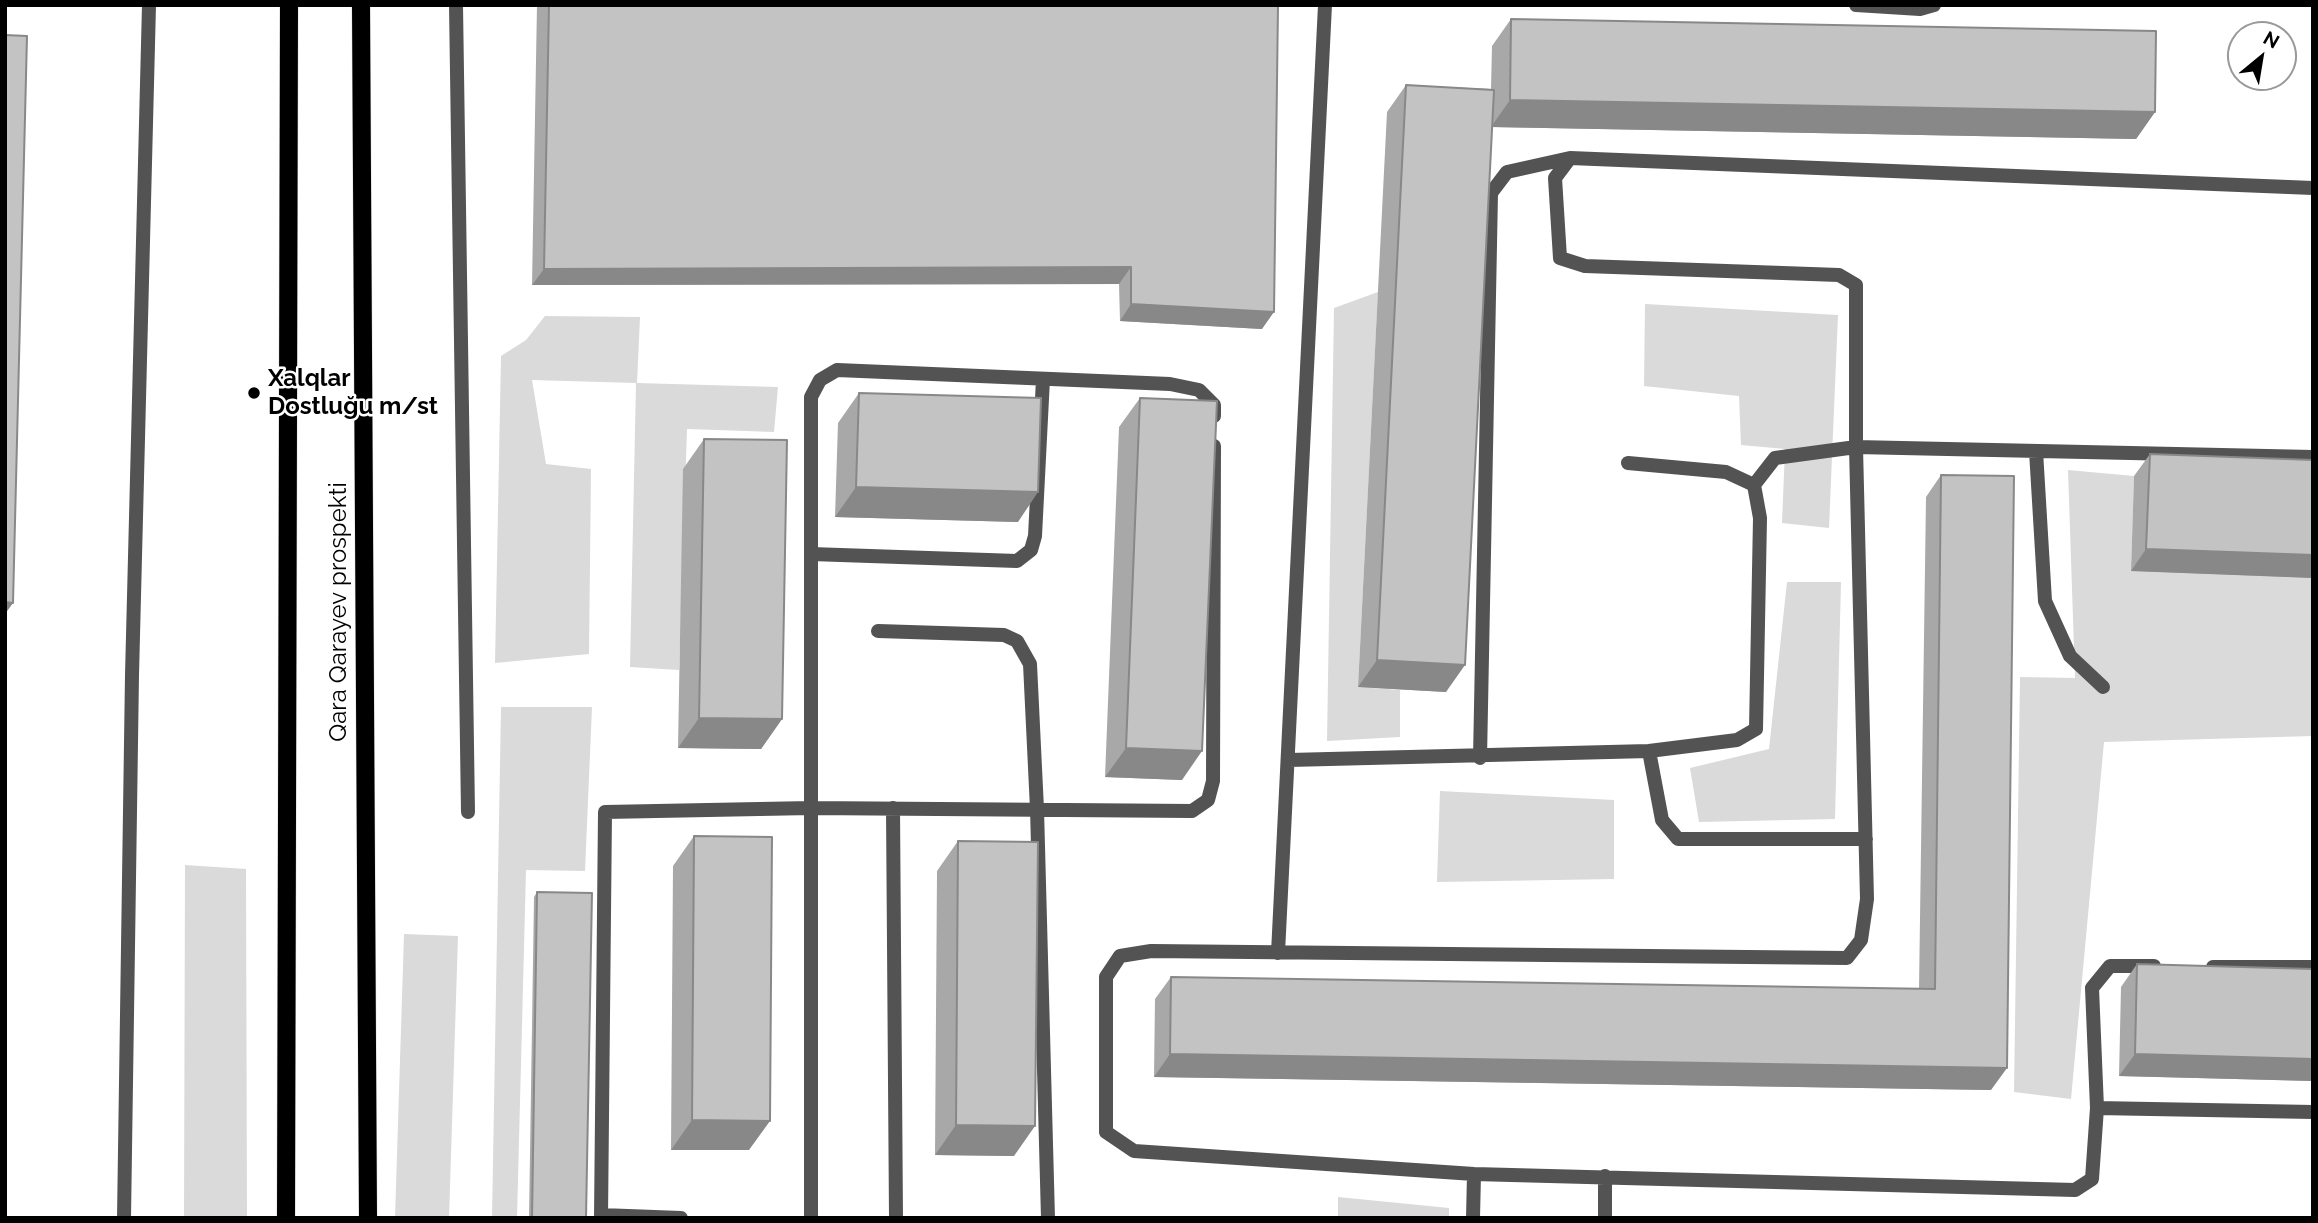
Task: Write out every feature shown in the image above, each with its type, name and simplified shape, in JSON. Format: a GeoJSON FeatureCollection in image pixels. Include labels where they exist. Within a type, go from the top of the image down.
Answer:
{"type":"FeatureCollection","features":[{"type":"Feature","properties":{"kind":"main road"},"geometry":{"type":"LineString","coordinates":[[286,1218],[289,5]]}},
{"type":"Feature","properties":{"kind":"main road","name":"Qara Qarayev prospekti"},"geometry":{"type":"LineString","coordinates":[[361,5],[368,1218]]}},
{"type":"Feature","properties":{"kind":"street"},"geometry":{"type":"LineString","coordinates":[[124,1218],[131,700],[149,5]]}},
{"type":"Feature","properties":{"kind":"street"},"geometry":{"type":"LineString","coordinates":[[456,5],[468,812]]}},
{"type":"Feature","properties":{"kind":"street"},"geometry":{"type":"LineString","coordinates":[[1278,953],[1325,5]]}},
{"type":"Feature","properties":{"kind":"street"},"geometry":{"type":"LineString","coordinates":[[1856,5],[1920,9],[1934,5]]}},
{"type":"Feature","properties":{"kind":"street"},"geometry":{"type":"LineString","coordinates":[[1480,758],[1491,193],[1507,172],[1570,158],[2313,188]]}},
{"type":"Feature","properties":{"kind":"street"},"geometry":{"type":"LineString","coordinates":[[1570,158],[1555,178],[1560,258],[1584,266],[1839,275],[1856,285],[1856,447],[1867,899],[1861,940],[1847,958],[1151,951],[1120,956],[1106,977],[1106,1132],[1134,1151],[1474,1174],[2075,1191],[2092,1179],[2097,1108],[2092,988],[2110,966],[2164,966]]}},
{"type":"Feature","properties":{"kind":"street"},"geometry":{"type":"LineString","coordinates":[[681,1218],[601,1217],[605,812],[811,808],[1192,811],[1208,800],[1213,781],[1214,405],[1199,390],[1170,384],[837,370],[820,380],[811,397],[811,808],[811,1218]]}},
{"type":"Feature","properties":{"kind":"street"},"geometry":{"type":"LineString","coordinates":[[811,554],[1017,561],[1031,550],[1035,536],[1044,379]]}},
{"type":"Feature","properties":{"kind":"street"},"geometry":{"type":"LineString","coordinates":[[1289,760],[1480,758],[1649,751],[1737,740],[1756,729],[1760,518],[1754,485],[1774,458],[1856,447],[2313,457]]}},
{"type":"Feature","properties":{"kind":"street"},"geometry":{"type":"LineString","coordinates":[[2036,451],[2045,601],[2070,656],[2103,687]]}},
{"type":"Feature","properties":{"kind":"street"},"geometry":{"type":"LineString","coordinates":[[1628,463],[1726,472],[1754,485]]}},
{"type":"Feature","properties":{"kind":"street"},"geometry":{"type":"LineString","coordinates":[[878,631],[1004,635],[1017,641],[1030,664],[1037,809],[1048,1218]]}},
{"type":"Feature","properties":{"kind":"street"},"geometry":{"type":"LineString","coordinates":[[1649,751],[1661,820],[1678,839],[1866,839]]}},
{"type":"Feature","properties":{"kind":"street"},"geometry":{"type":"LineString","coordinates":[[893,808],[896,1218]]}},
{"type":"Feature","properties":{"kind":"street"},"geometry":{"type":"LineString","coordinates":[[2191,967],[2313,967]]}},
{"type":"Feature","properties":{"kind":"street"},"geometry":{"type":"LineString","coordinates":[[2097,1108],[2313,1112]]}},
{"type":"Feature","properties":{"kind":"street"},"geometry":{"type":"LineString","coordinates":[[1473,1218],[1474,1174]]}},
{"type":"Feature","properties":{"kind":"street"},"geometry":{"type":"LineString","coordinates":[[1605,1176],[1605,1218]]}},
{"type":"Feature","properties":{"kind":"shaded area"},"geometry":{"type":"Polygon","coordinates":[[[1378,292],[1358,687],[1400,690],[1400,737],[1327,741],[1334,308],[1378,292]]]}},
{"type":"Feature","properties":{"kind":"shaded area"},"geometry":{"type":"Polygon","coordinates":[[[1645,304],[1838,315],[1829,528],[1782,523],[1785,449],[1741,445],[1739,396],[1644,386],[1645,304]]]}},
{"type":"Feature","properties":{"kind":"shaded area"},"geometry":{"type":"Polygon","coordinates":[[[545,316],[640,317],[637,383],[778,387],[774,432],[687,429],[679,670],[630,667],[636,383],[532,380],[546,464],[591,469],[589,654],[495,663],[501,356],[526,340],[545,316]]]}},
{"type":"Feature","properties":{"kind":"shaded area"},"geometry":{"type":"Polygon","coordinates":[[[2068,470],[2134,476],[2131,571],[2313,578],[2313,736],[2104,742],[2071,1099],[2014,1092],[2020,677],[2075,678],[2068,470]]]}},
{"type":"Feature","properties":{"kind":"shaded area"},"geometry":{"type":"Polygon","coordinates":[[[1787,582],[1841,582],[1835,819],[1699,822],[1690,768],[1769,749],[1787,582]]]}},
{"type":"Feature","properties":{"kind":"shaded area"},"geometry":{"type":"Polygon","coordinates":[[[501,707],[592,707],[585,871],[526,870],[517,1218],[492,1218],[501,707]]]}},
{"type":"Feature","properties":{"kind":"shaded area"},"geometry":{"type":"Polygon","coordinates":[[[1440,791],[1614,800],[1614,879],[1437,882],[1440,791]]]}},
{"type":"Feature","properties":{"kind":"shaded area"},"geometry":{"type":"Polygon","coordinates":[[[185,865],[246,869],[247,1218],[184,1218],[185,865]]]}},
{"type":"Feature","properties":{"kind":"shaded area"},"geometry":{"type":"Polygon","coordinates":[[[404,934],[458,936],[449,1218],[395,1218],[404,934]]]}},
{"type":"Feature","properties":{"kind":"shaded area"},"geometry":{"type":"Polygon","coordinates":[[[1338,1197],[1449,1208],[1449,1218],[1338,1218],[1338,1197]]]}},
{"type":"Feature","properties":{"kind":"building"},"geometry":{"type":"Polygon","coordinates":[[[549,5],[1278,5],[1274,312],[1131,304],[1131,267],[544,269],[549,5]]]}},
{"type":"Feature","properties":{"kind":"building"},"geometry":{"type":"Polygon","coordinates":[[[1511,19],[2156,31],[2155,112],[1510,100],[1511,19]]]}},
{"type":"Feature","properties":{"kind":"building"},"geometry":{"type":"Polygon","coordinates":[[[5,35],[27,36],[13,603],[5,602],[5,35]]]}},
{"type":"Feature","properties":{"kind":"building"},"geometry":{"type":"Polygon","coordinates":[[[1406,85],[1494,90],[1465,665],[1377,660],[1406,85]]]}},
{"type":"Feature","properties":{"kind":"building"},"geometry":{"type":"Polygon","coordinates":[[[859,393],[1041,398],[1038,492],[856,487],[859,393]]]}},
{"type":"Feature","properties":{"kind":"building"},"geometry":{"type":"Polygon","coordinates":[[[1140,398],[1217,401],[1202,751],[1126,748],[1140,398]]]}},
{"type":"Feature","properties":{"kind":"building"},"geometry":{"type":"Polygon","coordinates":[[[704,439],[787,440],[782,719],[699,718],[704,439]]]}},
{"type":"Feature","properties":{"kind":"building"},"geometry":{"type":"Polygon","coordinates":[[[2150,454],[2313,460],[2313,555],[2146,549],[2150,454]]]}},
{"type":"Feature","properties":{"kind":"building"},"geometry":{"type":"Polygon","coordinates":[[[1941,475],[2014,476],[2007,1068],[1170,1054],[1171,977],[1935,989],[1941,475]]]}},
{"type":"Feature","properties":{"kind":"building"},"geometry":{"type":"Polygon","coordinates":[[[694,836],[772,837],[770,1121],[692,1120],[694,836]]]}},
{"type":"Feature","properties":{"kind":"building"},"geometry":{"type":"Polygon","coordinates":[[[958,841],[1038,842],[1035,1126],[956,1125],[958,841]]]}},
{"type":"Feature","properties":{"kind":"building"},"geometry":{"type":"Polygon","coordinates":[[[537,892],[592,893],[586,1218],[532,1218],[537,892]]]}},
{"type":"Feature","properties":{"kind":"building"},"geometry":{"type":"Polygon","coordinates":[[[2137,964],[2313,969],[2313,1059],[2135,1054],[2137,964]]]}},
{"type":"Feature","properties":{"kind":"place","name":"Xalqlar Dostluğu m/st"},"geometry":{"type":"Point","coordinates":[254,393]}}]}
